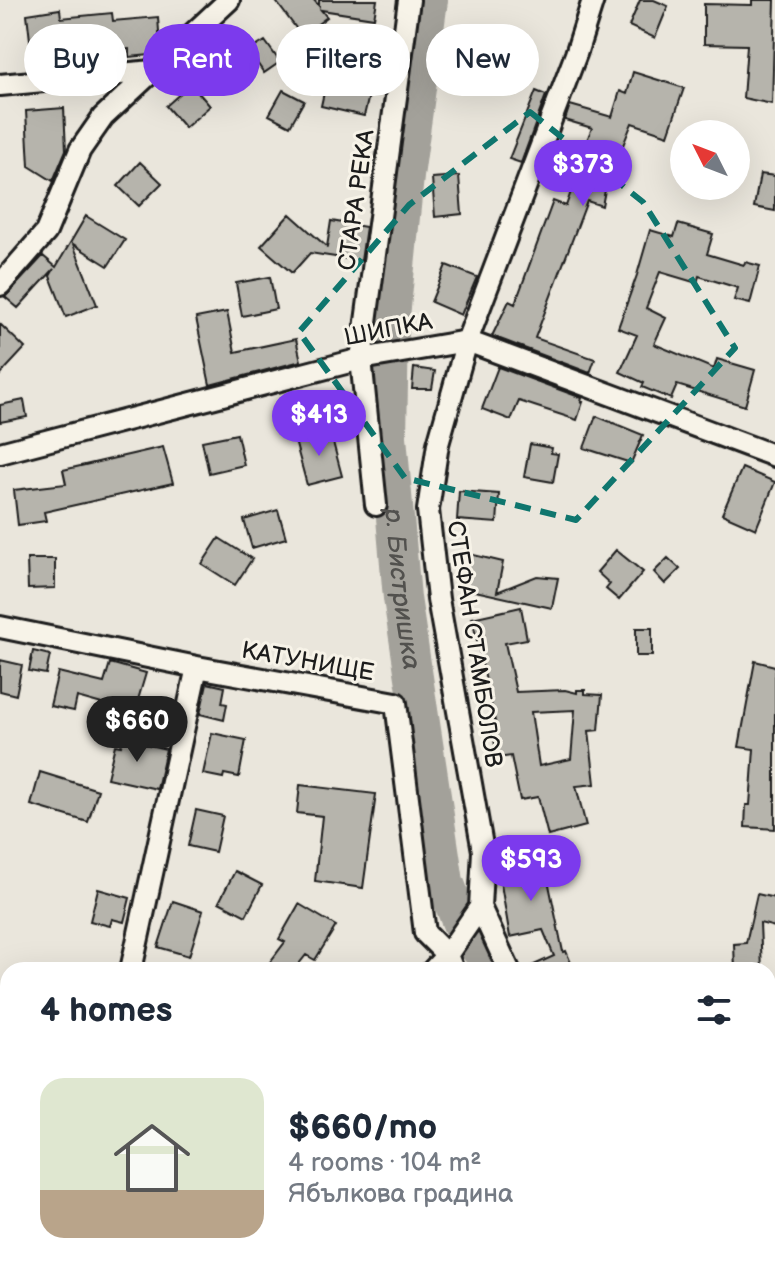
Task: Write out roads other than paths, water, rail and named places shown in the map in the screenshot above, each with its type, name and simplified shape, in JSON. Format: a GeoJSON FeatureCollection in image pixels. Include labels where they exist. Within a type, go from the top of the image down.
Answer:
{"type":"FeatureCollection","features":[{"type":"Feature","properties":{"kind":"street"},"geometry":{"type":"LineString","coordinates":[[203,24],[229,0]]}},
{"type":"Feature","properties":{"kind":"street","name":"СТАРА РЕКА"},"geometry":{"type":"LineString","coordinates":[[376,505],[366,358],[409,0]]}},
{"type":"Feature","properties":{"kind":"street","name":"СТЕФАН СТАМБОЛОВ"},"geometry":{"type":"LineString","coordinates":[[450,962],[463,933],[480,908],[483,851],[438,599],[428,510],[438,444],[467,341],[576,54],[593,0]]}},
{"type":"Feature","properties":{"kind":"street"},"geometry":{"type":"LineString","coordinates":[[0,85],[143,72]]}},
{"type":"Feature","properties":{"kind":"street"},"geometry":{"type":"LineString","coordinates":[[0,285],[46,232],[80,150],[103,117],[143,80]]}},
{"type":"Feature","properties":{"kind":"street","name":"ШИПКА"},"geometry":{"type":"LineString","coordinates":[[0,453],[366,358],[467,341],[775,456]]}},
{"type":"Feature","properties":{"kind":"street","name":"КАТУНИЩЕ"},"geometry":{"type":"LineString","coordinates":[[0,627],[396,703],[425,933],[450,962]]}},
{"type":"Feature","properties":{"kind":"street"},"geometry":{"type":"LineString","coordinates":[[133,962],[197,667]]}},
{"type":"Feature","properties":{"kind":"street"},"geometry":{"type":"LineString","coordinates":[[480,908],[505,962]]}},
{"type":"Feature","properties":{"kind":"waterway","name":"р. Бистришка"},"geometry":{"type":"LineString","coordinates":[[429,0],[405,176],[390,327],[388,437],[402,598],[445,882],[461,923],[489,962]]}}]}
